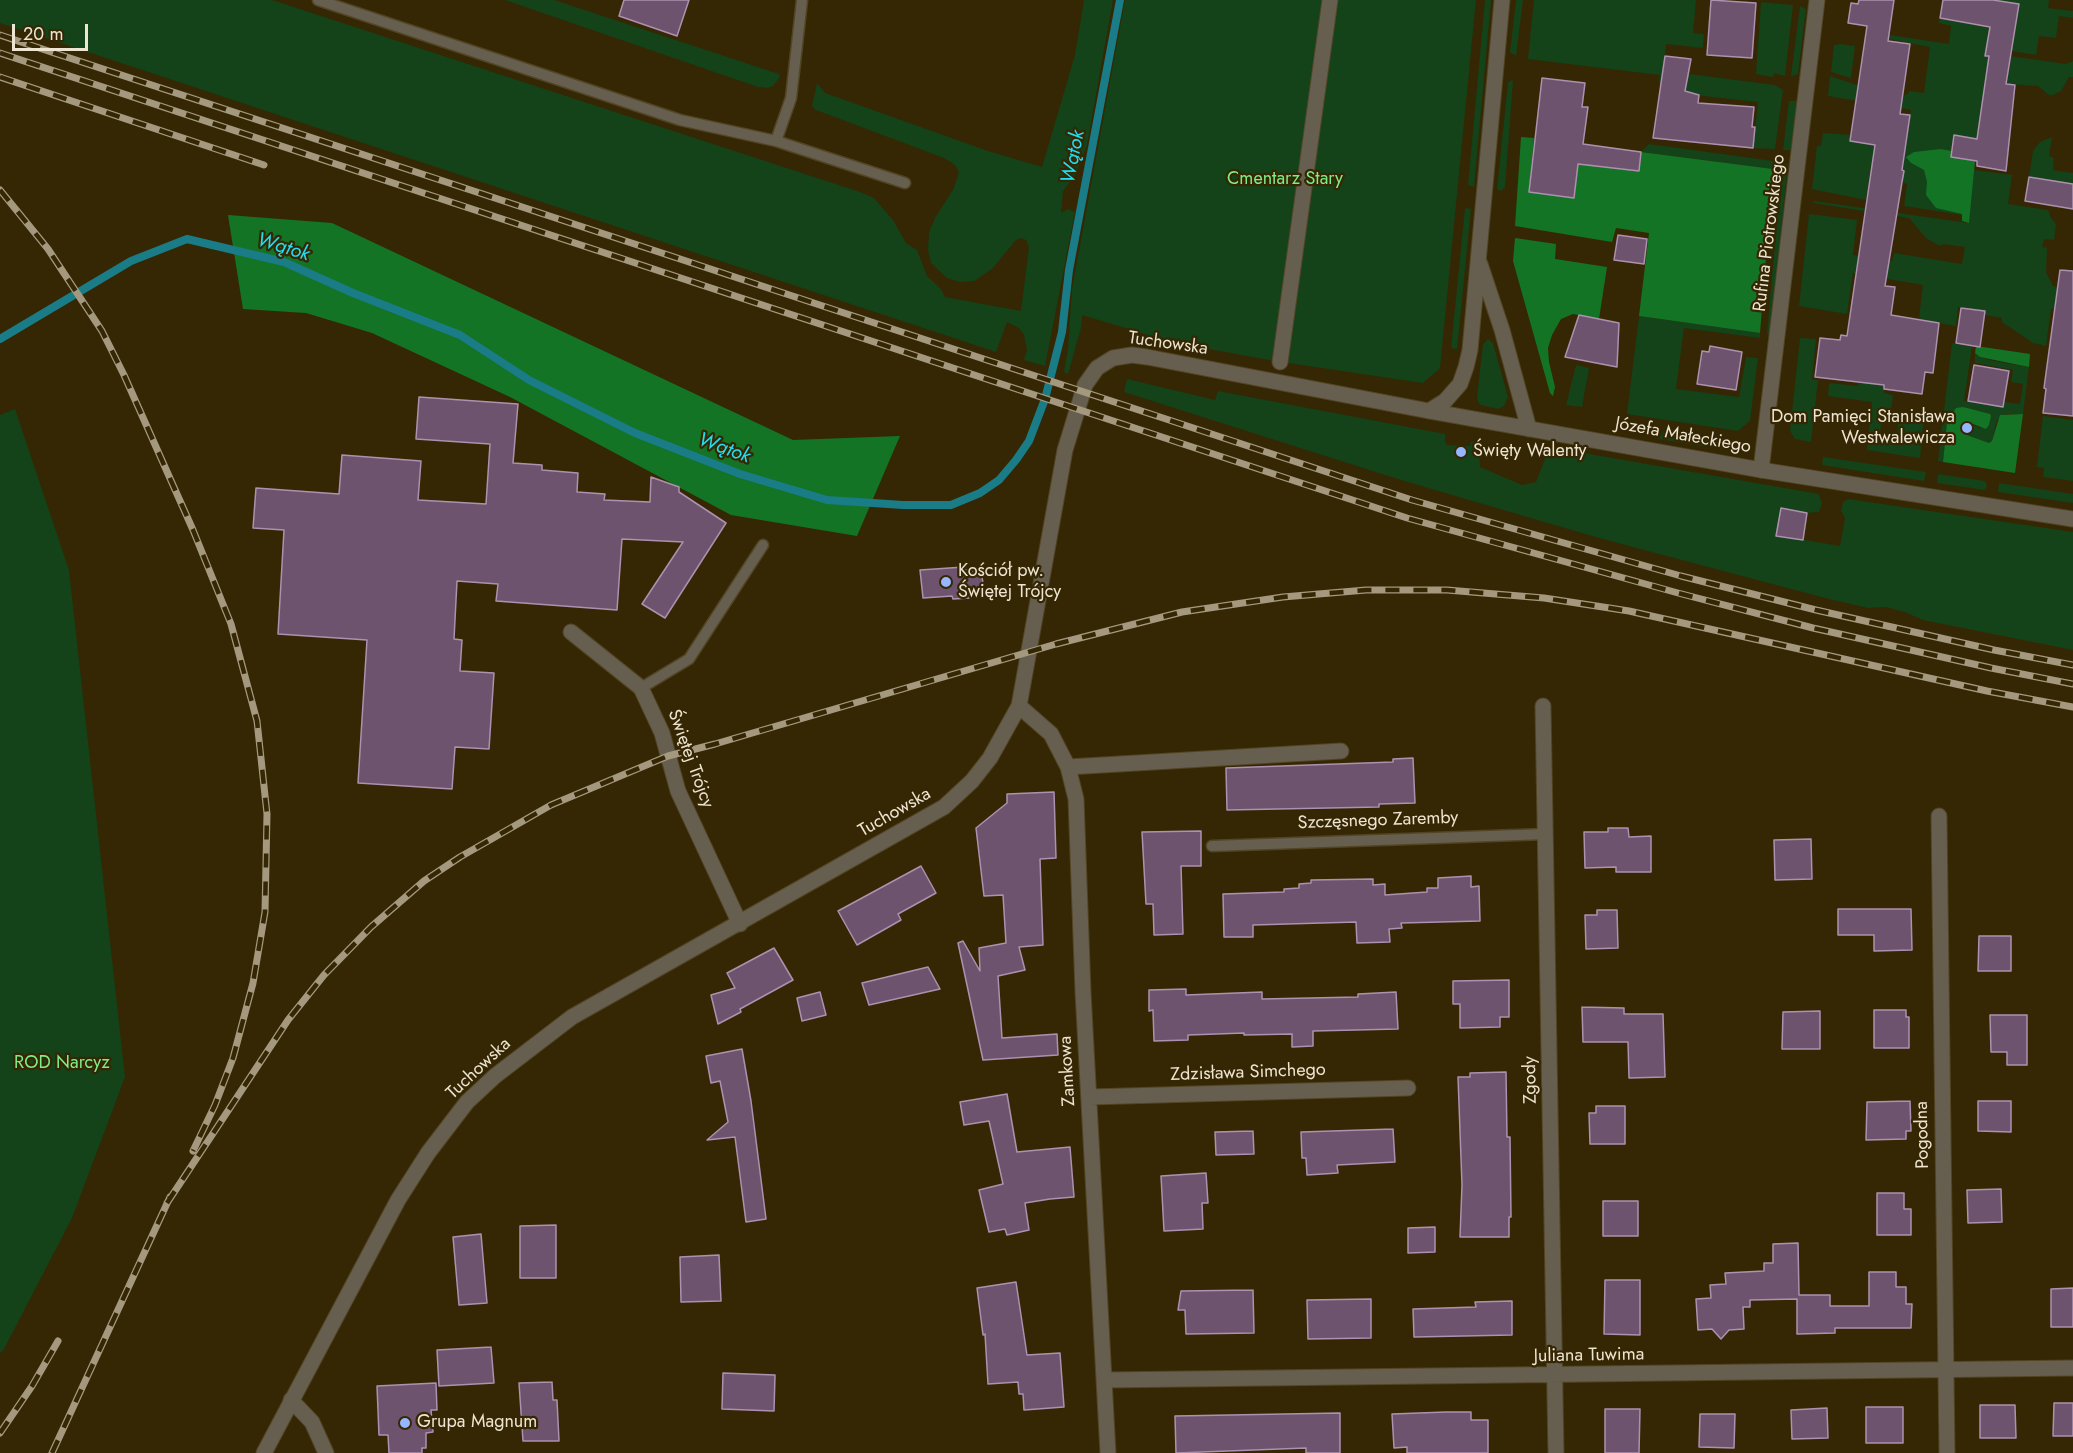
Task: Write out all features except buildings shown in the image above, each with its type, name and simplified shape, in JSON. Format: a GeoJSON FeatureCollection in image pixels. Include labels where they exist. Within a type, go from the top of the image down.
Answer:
{"type":"FeatureCollection","features":[{"type":"Feature","properties":{"kind":"street"},"geometry":{"type":"LineString","coordinates":[[1280,362],[1330,0]]}},
{"type":"Feature","properties":{"kind":"street"},"geometry":{"type":"LineString","coordinates":[[1428,411],[1445,401],[1460,384],[1466,367],[1502,0]]}},
{"type":"Feature","properties":{"kind":"street","name":"Rufina Piotrowskiego"},"geometry":{"type":"LineString","coordinates":[[1761,470],[1817,0]]}},
{"type":"Feature","properties":{"kind":"street"},"geometry":{"type":"LineString","coordinates":[[1478,259],[1502,330],[1528,429]]}},
{"type":"Feature","properties":{"kind":"street","name":"Tuchowska"},"geometry":{"type":"LineString","coordinates":[[264,1453],[398,1200],[428,1154],[467,1102],[504,1069],[572,1017],[944,807],[972,781],[990,758],[1019,706],[1065,450],[1085,385],[1097,368],[1121,355],[1147,357],[1428,411]]}},
{"type":"Feature","properties":{"kind":"street","name":"Józefa Małeckiego"},"geometry":{"type":"LineString","coordinates":[[1428,411],[1761,470],[2073,519]]}},
{"type":"Feature","properties":{"kind":"street","name":"Świętej Trójcy"},"geometry":{"type":"LineString","coordinates":[[571,632],[641,688],[662,733],[678,791],[740,924]]}},
{"type":"Feature","properties":{"kind":"street","name":"Zamkowa"},"geometry":{"type":"LineString","coordinates":[[1019,706],[1052,734],[1068,767],[1076,799],[1083,992],[1108,1453]]}},
{"type":"Feature","properties":{"kind":"street","name":"Zgody"},"geometry":{"type":"LineString","coordinates":[[1543,706],[1556,1453]]}},
{"type":"Feature","properties":{"kind":"street"},"geometry":{"type":"LineString","coordinates":[[1068,767],[1341,751]]}},
{"type":"Feature","properties":{"kind":"street","name":"Pogodna"},"geometry":{"type":"LineString","coordinates":[[1939,816],[1947,1453]]}},
{"type":"Feature","properties":{"kind":"street","name":"Zdzisława Simchego"},"geometry":{"type":"LineString","coordinates":[[1089,1097],[1408,1088]]}},
{"type":"Feature","properties":{"kind":"street","name":"Juliana Tuwima"},"geometry":{"type":"LineString","coordinates":[[1105,1380],[2073,1368]]}},
{"type":"Feature","properties":{"kind":"street"},"geometry":{"type":"LineString","coordinates":[[291,1400],[312,1422],[326,1453]]}},
{"type":"Feature","properties":{"kind":"lane"},"geometry":{"type":"LineString","coordinates":[[318,0],[680,120],[776,141],[905,183]]}},
{"type":"Feature","properties":{"kind":"lane"},"geometry":{"type":"LineString","coordinates":[[776,141],[791,98],[802,0]]}},
{"type":"Feature","properties":{"kind":"lane"},"geometry":{"type":"LineString","coordinates":[[641,688],[689,659],[764,544]]}},
{"type":"Feature","properties":{"kind":"lane","name":"Szczęsnego Zaremby"},"geometry":{"type":"LineString","coordinates":[[1212,846],[1546,834]]}},
{"type":"Feature","properties":{"kind":"green space"},"geometry":{"type":"Polygon","coordinates":[[[0,0],[272,0],[860,192],[874,198],[893,220],[906,243],[917,250],[927,276],[941,289],[945,297],[1021,311],[1029,247],[1026,240],[1021,238],[1016,240],[992,269],[974,281],[960,282],[947,278],[931,263],[928,250],[929,232],[954,188],[959,172],[955,165],[944,158],[816,110],[812,106],[817,83],[825,93],[988,151],[1042,167],[1075,55],[1084,0],[1113,0],[1087,145],[1075,175],[1063,191],[1061,213],[1068,209],[1075,212],[1045,366],[1024,360],[1027,350],[1024,335],[1019,328],[1007,322],[996,352],[0,23],[0,0]]]}},
{"type":"Feature","properties":{"kind":"green space"},"geometry":{"type":"Polygon","coordinates":[[[505,0],[554,0],[779,74],[780,77],[773,86],[758,87],[505,0]]]}},
{"type":"Feature","properties":{"kind":"green space","name":"Cmentarz Stary"},"geometry":{"type":"Polygon","coordinates":[[[1125,0],[1476,0],[1440,368],[1423,383],[1275,361],[1175,343],[1082,315],[1081,328],[1068,374],[1064,372],[1072,289],[1125,0]]]}},
{"type":"Feature","properties":{"kind":"green space"},"geometry":{"type":"Polygon","coordinates":[[[1485,0],[1491,0],[1474,187],[1468,185],[1485,0]]]}},
{"type":"Feature","properties":{"kind":"green space"},"geometry":{"type":"Polygon","coordinates":[[[1516,0],[1523,0],[1516,56],[1510,52],[1516,0]]]}},
{"type":"Feature","properties":{"kind":"green space"},"geometry":{"type":"Polygon","coordinates":[[[1534,0],[1696,0],[1693,33],[1704,34],[1703,48],[1666,44],[1663,73],[1775,85],[1783,90],[1775,149],[1753,148],[1758,102],[1676,93],[1677,89],[1659,86],[1660,75],[1528,59],[1534,0]]]}},
{"type":"Feature","properties":{"kind":"green space"},"geometry":{"type":"Polygon","coordinates":[[[1977,0],[1994,0],[1985,56],[1989,56],[1978,139],[1955,136],[1952,151],[1941,149],[1911,163],[1924,170],[1927,195],[1963,215],[1904,206],[1907,184],[1902,182],[1903,171],[1871,166],[1866,200],[1812,189],[1817,146],[1821,146],[1823,133],[1851,135],[1850,141],[1905,149],[1911,110],[1828,96],[1830,76],[1863,87],[1863,91],[1903,97],[1910,91],[1924,93],[1930,47],[1888,39],[1890,35],[1949,44],[1951,26],[1939,23],[1940,18],[1973,24],[1977,0]]]}},
{"type":"Feature","properties":{"kind":"green space"},"geometry":{"type":"Polygon","coordinates":[[[1994,0],[2049,0],[2048,8],[2073,11],[2073,18],[2059,16],[2056,38],[2039,36],[2036,55],[2011,51],[1994,0]]]}},
{"type":"Feature","properties":{"kind":"green space"},"geometry":{"type":"Polygon","coordinates":[[[1761,2],[1793,5],[1785,76],[1774,73],[1773,77],[1756,74],[1761,2]]]}},
{"type":"Feature","properties":{"kind":"green space"},"geometry":{"type":"Polygon","coordinates":[[[1800,6],[1806,9],[1798,74],[1791,76],[1800,6]]]}},
{"type":"Feature","properties":{"kind":"green space"},"geometry":{"type":"Polygon","coordinates":[[[1834,45],[1855,46],[1851,78],[1831,72],[1834,45]]]}},
{"type":"Feature","properties":{"kind":"green space"},"geometry":{"type":"Polygon","coordinates":[[[2010,56],[2066,64],[2073,61],[2073,77],[2069,77],[2061,91],[2053,95],[2049,95],[2038,86],[2006,84],[2010,56]]]}},
{"type":"Feature","properties":{"kind":"green space"},"geometry":{"type":"Polygon","coordinates":[[[1513,80],[1505,187],[1501,191],[1497,189],[1508,82],[1513,80]]]}},
{"type":"Feature","properties":{"kind":"green space"},"geometry":{"type":"Polygon","coordinates":[[[1789,101],[1797,101],[1791,150],[1783,150],[1789,101]]]}},
{"type":"Feature","properties":{"kind":"green space"},"geometry":{"type":"Polygon","coordinates":[[[1521,137],[1534,138],[1529,191],[1574,198],[1580,144],[1603,167],[1638,171],[1641,152],[1773,169],[1760,333],[1639,316],[1649,233],[1616,228],[1612,242],[1515,226],[1521,137]]]}},
{"type":"Feature","properties":{"kind":"green space"},"geometry":{"type":"Polygon","coordinates":[[[2052,137],[2049,156],[2054,158],[2053,170],[2073,173],[2073,184],[2029,177],[2033,151],[2040,142],[2052,137]]]}},
{"type":"Feature","properties":{"kind":"green space"},"geometry":{"type":"Polygon","coordinates":[[[1649,144],[1773,161],[1773,169],[1641,152],[1649,144]]]}},
{"type":"Feature","properties":{"kind":"green space"},"geometry":{"type":"Polygon","coordinates":[[[1941,149],[1952,151],[1952,157],[1975,161],[1969,223],[1962,221],[1962,214],[1936,208],[1926,195],[1927,182],[1924,170],[1911,163],[1906,157],[1914,152],[1941,149]]]}},
{"type":"Feature","properties":{"kind":"green space"},"geometry":{"type":"Polygon","coordinates":[[[1782,163],[1788,165],[1770,334],[1767,334],[1782,163]]]}},
{"type":"Feature","properties":{"kind":"green space"},"geometry":{"type":"Polygon","coordinates":[[[1974,170],[2012,175],[2008,204],[2048,210],[2056,224],[2054,240],[2044,239],[2042,247],[2047,248],[2046,272],[2053,286],[2073,289],[2073,312],[2051,309],[2046,346],[2033,343],[2002,322],[2002,318],[1985,315],[1985,311],[1958,307],[1956,326],[1919,318],[1923,285],[1853,273],[1847,314],[1799,306],[1809,214],[1857,220],[1853,255],[1892,261],[1894,253],[1962,264],[1965,247],[1936,244],[1926,238],[1909,218],[1813,203],[1814,201],[1968,223],[1974,170]]]}},
{"type":"Feature","properties":{"kind":"green space"},"geometry":{"type":"Polygon","coordinates":[[[1465,208],[1471,209],[1457,349],[1451,348],[1465,208]]]}},
{"type":"Feature","properties":{"kind":"green space"},"geometry":{"type":"Polygon","coordinates":[[[228,215],[332,223],[793,440],[900,436],[857,536],[731,515],[510,397],[372,333],[306,313],[243,309],[228,215]]]}},
{"type":"Feature","properties":{"kind":"green space"},"geometry":{"type":"Polygon","coordinates":[[[1515,238],[1556,244],[1555,259],[1607,267],[1599,319],[1573,314],[1561,319],[1552,335],[1548,348],[1555,387],[1553,396],[1550,393],[1513,261],[1515,238]]]}},
{"type":"Feature","properties":{"kind":"green space"},"geometry":{"type":"Polygon","coordinates":[[[1639,316],[1760,333],[1760,338],[1684,328],[1676,389],[1739,397],[1746,357],[1758,358],[1750,421],[1738,431],[1627,414],[1639,316]]]}},
{"type":"Feature","properties":{"kind":"green space"},"geometry":{"type":"Polygon","coordinates":[[[1863,337],[1890,345],[1884,393],[1893,395],[1891,412],[1882,411],[1880,436],[1897,438],[1898,419],[1921,422],[1923,424],[1920,458],[1867,450],[1872,402],[1828,396],[1829,383],[1858,386],[1863,337]]]}},
{"type":"Feature","properties":{"kind":"green space"},"geometry":{"type":"Polygon","coordinates":[[[1800,338],[1816,339],[1812,380],[1818,380],[1811,442],[1795,439],[1790,431],[1800,338]]]}},
{"type":"Feature","properties":{"kind":"green space"},"geometry":{"type":"Polygon","coordinates":[[[1488,339],[1493,343],[1508,397],[1504,406],[1498,409],[1481,405],[1477,397],[1483,344],[1488,339]]]}},
{"type":"Feature","properties":{"kind":"green space"},"geometry":{"type":"Polygon","coordinates":[[[1952,343],[1972,346],[1964,401],[2003,407],[2004,402],[2020,404],[2023,384],[2011,382],[2013,370],[1975,363],[1975,353],[1994,361],[2029,367],[2023,414],[2006,414],[1997,420],[1992,441],[1989,443],[1967,435],[1964,429],[1968,422],[1980,428],[1991,416],[1947,422],[1943,462],[1938,461],[1952,343]]]}},
{"type":"Feature","properties":{"kind":"green space"},"geometry":{"type":"Polygon","coordinates":[[[1976,346],[2030,354],[2029,367],[1980,357],[1975,353],[1976,346]]]}},
{"type":"Feature","properties":{"kind":"green space"},"geometry":{"type":"Polygon","coordinates":[[[1576,365],[1589,368],[1582,407],[1566,405],[1576,365]]]}},
{"type":"Feature","properties":{"kind":"green space"},"geometry":{"type":"Polygon","coordinates":[[[1127,379],[1215,400],[1218,391],[1445,434],[1447,445],[1470,446],[1471,441],[1479,442],[1480,467],[1522,485],[1536,482],[1546,456],[1555,448],[1819,494],[1822,504],[1819,512],[1807,513],[1781,509],[1776,535],[1840,546],[1845,518],[1841,511],[1843,502],[1848,499],[2073,532],[2073,650],[1923,620],[1886,607],[1868,608],[1829,599],[1599,538],[1401,480],[1124,392],[1127,379]]]}},
{"type":"Feature","properties":{"kind":"green space"},"geometry":{"type":"Polygon","coordinates":[[[1963,407],[1990,414],[1989,425],[1986,429],[1968,422],[1964,429],[1967,435],[1989,443],[1992,441],[2000,415],[2023,414],[2015,473],[1943,462],[1947,422],[1956,408],[1963,407]]]}},
{"type":"Feature","properties":{"kind":"green space","name":"ROD Narcyz"},"geometry":{"type":"Polygon","coordinates":[[[15,409],[69,570],[125,1077],[72,1218],[0,1353],[0,415],[15,409]]]}},
{"type":"Feature","properties":{"kind":"green space"},"geometry":{"type":"Polygon","coordinates":[[[2043,416],[2073,420],[2073,481],[2043,477],[2044,468],[2037,467],[2043,416]]]}},
{"type":"Feature","properties":{"kind":"green space"},"geometry":{"type":"Polygon","coordinates":[[[1664,430],[1750,443],[1744,450],[1738,452],[1659,439],[1664,430]]]}},
{"type":"Feature","properties":{"kind":"green space"},"geometry":{"type":"Polygon","coordinates":[[[1823,457],[1926,472],[1924,481],[1822,465],[1823,457]]]}},
{"type":"Feature","properties":{"kind":"green space"},"geometry":{"type":"Polygon","coordinates":[[[1938,474],[1985,481],[1987,486],[1985,490],[1937,483],[1938,474]]]}},
{"type":"Feature","properties":{"kind":"green space"},"geometry":{"type":"Polygon","coordinates":[[[1999,483],[2073,494],[2073,503],[1998,492],[1999,483]]]}},
{"type":"Feature","properties":{"kind":"waterway","name":"Wątok"},"geometry":{"type":"LineString","coordinates":[[0,339],[131,261],[187,239],[284,262],[353,293],[460,335],[529,380],[635,433],[740,474],[827,500],[903,505],[951,505],[980,493],[999,480],[1029,441],[1045,399],[1062,332],[1069,270],[1120,0]]}},
{"type":"Feature","properties":{"kind":"railway"},"geometry":{"type":"LineString","coordinates":[[0,35],[1412,500],[1681,576],[1816,610],[1994,650],[2073,665]]}},
{"type":"Feature","properties":{"kind":"railway"},"geometry":{"type":"LineString","coordinates":[[0,53],[1407,518],[1813,628],[2073,684]]}},
{"type":"Feature","properties":{"kind":"railway"},"geometry":{"type":"LineString","coordinates":[[0,77],[264,165]]}},
{"type":"Feature","properties":{"kind":"railway"},"geometry":{"type":"LineString","coordinates":[[0,190],[48,249],[102,331],[124,375],[193,530],[231,624],[257,721],[267,814],[265,912],[253,983],[233,1058],[215,1105],[193,1151]]}},
{"type":"Feature","properties":{"kind":"railway"},"geometry":{"type":"LineString","coordinates":[[167,1203],[288,1020],[324,975],[371,927],[424,881],[460,857],[551,805],[668,756],[1056,644],[1182,612],[1283,597],[1366,590],[1447,590],[1544,598],[1629,611],[1987,691],[2073,707]]}},
{"type":"Feature","properties":{"kind":"railway"},"geometry":{"type":"LineString","coordinates":[[52,1453],[170,1197]]}},
{"type":"Feature","properties":{"kind":"railway"},"geometry":{"type":"LineString","coordinates":[[0,1433],[32,1386],[58,1341]]}},
{"type":"Feature","properties":{"kind":"place","name":"Dom Pamięci Stanisława Westwalewicza"},"geometry":{"type":"Point","coordinates":[1967,428]}},
{"type":"Feature","properties":{"kind":"place","name":"Święty Walenty"},"geometry":{"type":"Point","coordinates":[1461,452]}},
{"type":"Feature","properties":{"kind":"place","name":"Kościół pw. Świętej Trójcy"},"geometry":{"type":"Point","coordinates":[946,582]}},
{"type":"Feature","properties":{"kind":"place","name":"Grupa Magnum"},"geometry":{"type":"Point","coordinates":[405,1423]}}]}
